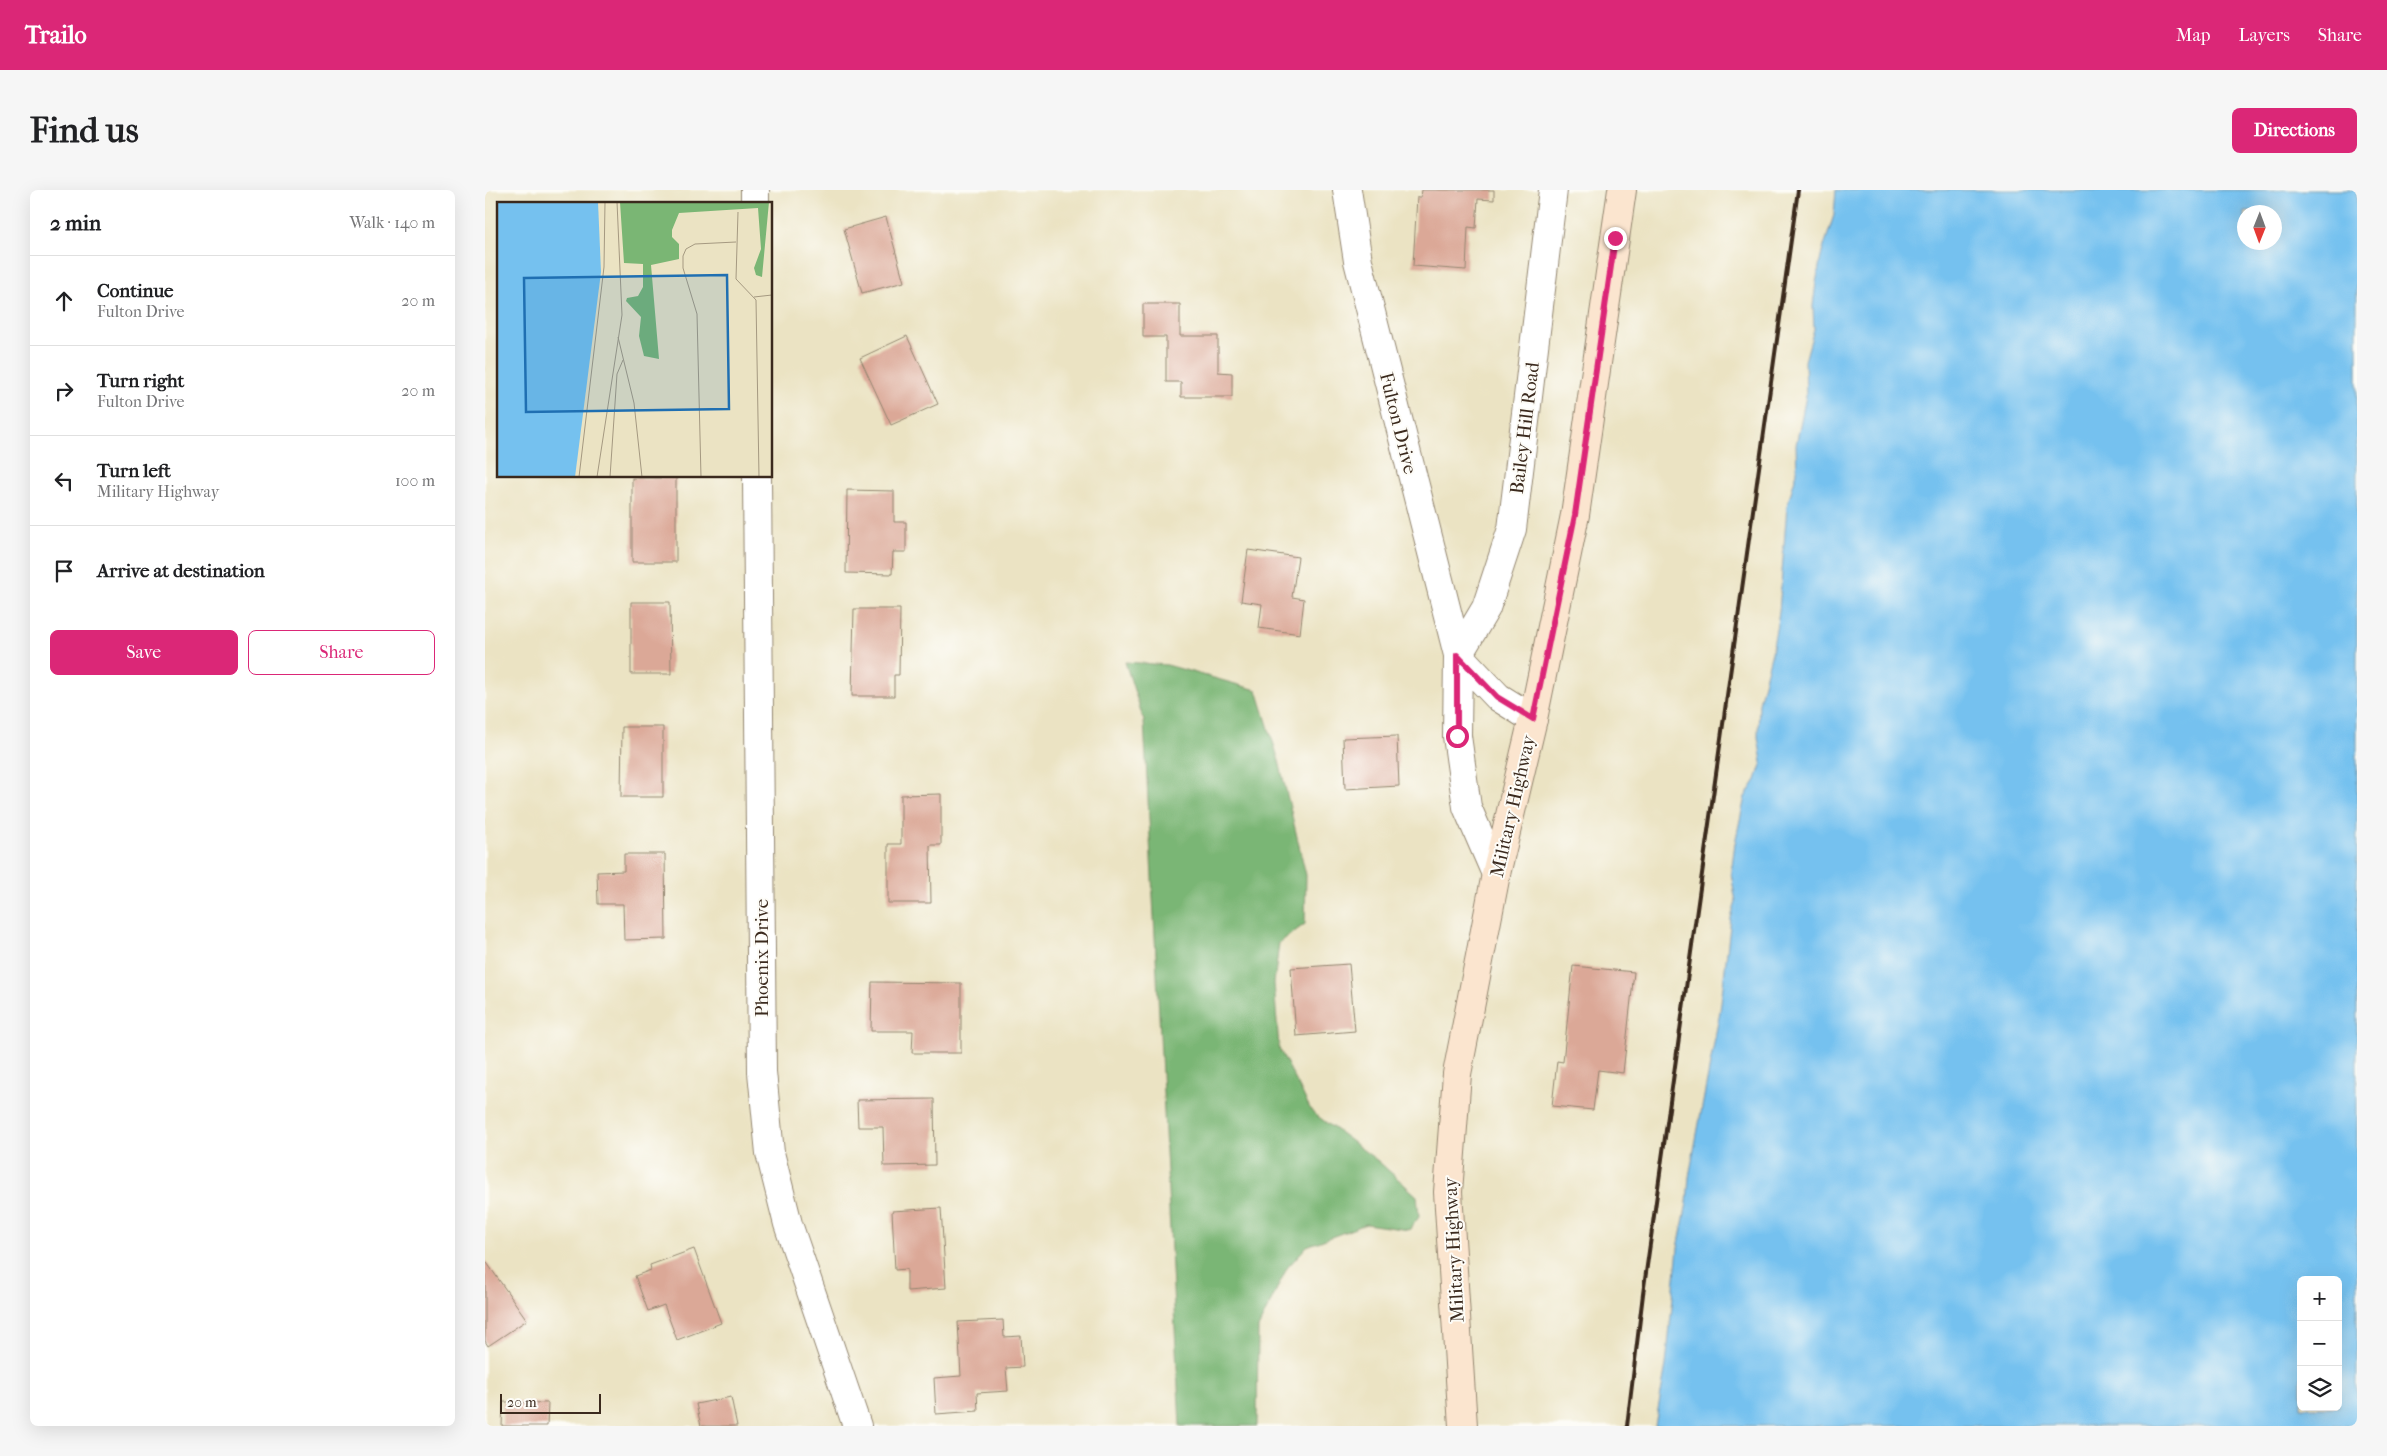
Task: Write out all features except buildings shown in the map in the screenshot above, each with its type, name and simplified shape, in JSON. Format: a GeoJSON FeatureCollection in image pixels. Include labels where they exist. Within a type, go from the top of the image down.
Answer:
{"type":"FeatureCollection","features":[{"type":"Feature","properties":{"kind":"street","name":"Fulton Drive"},"geometry":{"type":"LineString","coordinates":[[1347,190],[1358,261],[1457,655],[1457,736],[1467,807],[1496,874]]}},
{"type":"Feature","properties":{"kind":"street","name":"Bailey Hill Road"},"geometry":{"type":"LineString","coordinates":[[1457,655],[1485,608],[1512,528],[1553,190]]}},
{"type":"Feature","properties":{"kind":"street","name":"Military Highway"},"geometry":{"type":"LineString","coordinates":[[1463,1426],[1448,1192],[1457,1074],[1496,874],[1533,719],[1575,515],[1622,190]]}},
{"type":"Feature","properties":{"kind":"street","name":"Phoenix Drive"},"geometry":{"type":"LineString","coordinates":[[757,478],[762,1072],[770,1153],[789,1224],[857,1426]]}},
{"type":"Feature","properties":{"kind":"street","name":"Fulton Drive"},"geometry":{"type":"LineString","coordinates":[[1457,655],[1497,697],[1533,719]]}},
{"type":"Feature","properties":{"kind":"green space"},"geometry":{"type":"Polygon","coordinates":[[[1125,662],[1167,665],[1257,690],[1279,761],[1306,875],[1305,924],[1279,943],[1274,983],[1279,1048],[1312,1112],[1378,1161],[1417,1196],[1419,1217],[1409,1230],[1366,1224],[1307,1246],[1287,1268],[1258,1328],[1257,1426],[1180,1426],[1144,721],[1125,662]]]}},
{"type":"Feature","properties":{"kind":"water"},"geometry":{"type":"Polygon","coordinates":[[[1836,190],[2357,190],[2357,1426],[1655,1426],[1666,1365],[1678,1248],[1687,1203],[1689,1177],[1720,1011],[1731,918],[1736,902],[1731,873],[1735,843],[1745,797],[1756,780],[1762,762],[1758,737],[1759,703],[1772,652],[1779,612],[1787,506],[1797,472],[1796,445],[1806,396],[1805,361],[1814,329],[1813,306],[1821,256],[1834,215],[1836,190]]]}},
{"type":"Feature","properties":{"kind":"railway"},"geometry":{"type":"LineString","coordinates":[[1627,1426],[1643,1294],[1798,190]]}},
{"type":"Feature","properties":{"kind":"route"},"geometry":{"type":"LineString","coordinates":[[1457,736],[1457,655],[1497,697],[1533,719],[1575,515],[1615,238]]}}]}
